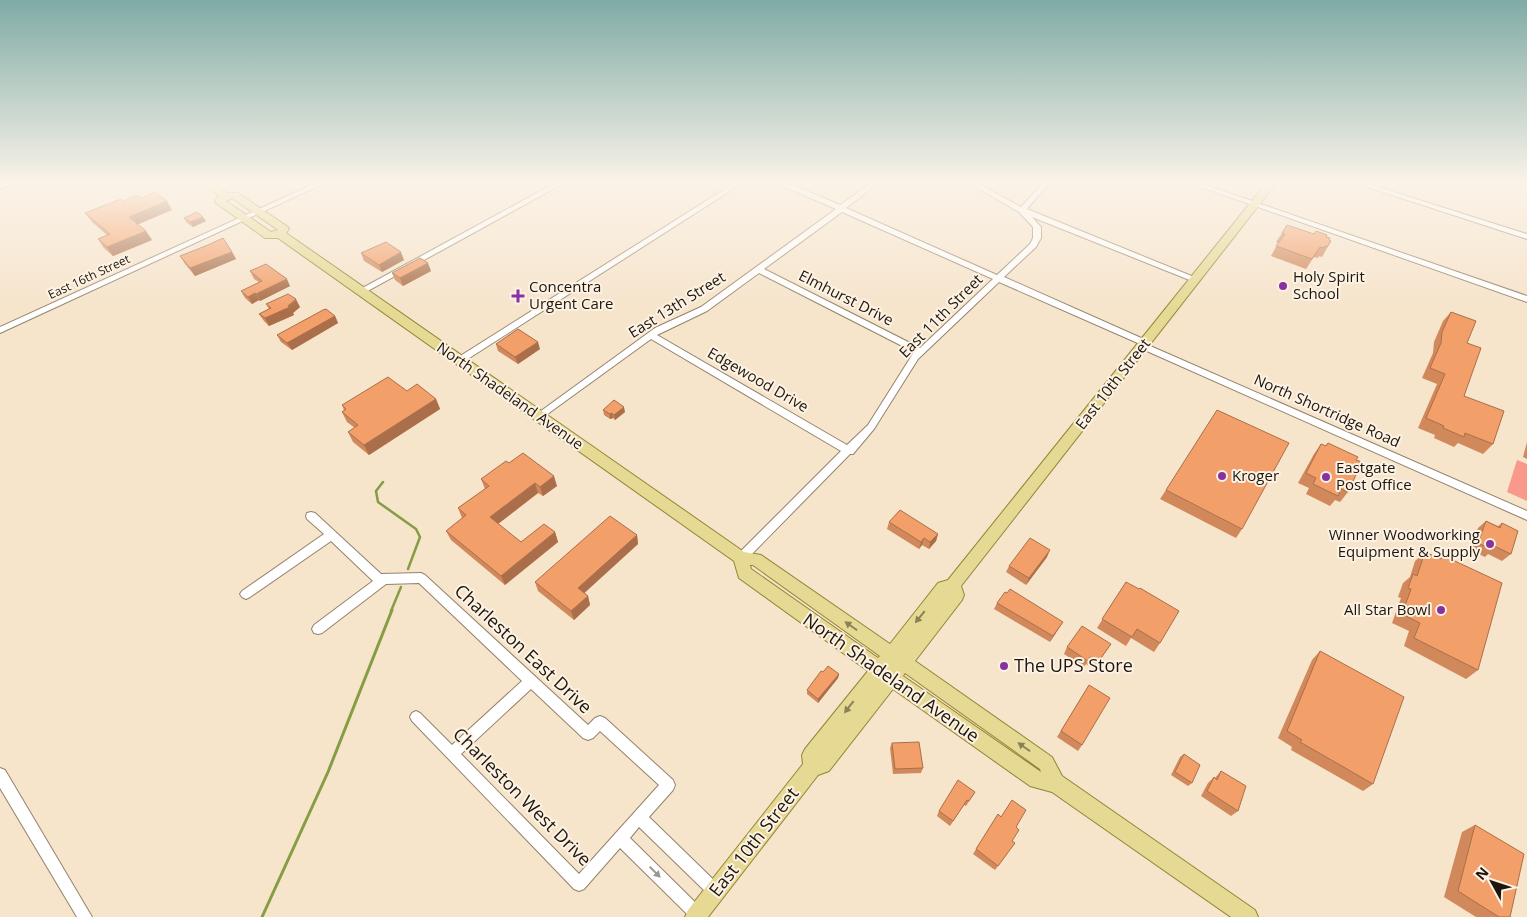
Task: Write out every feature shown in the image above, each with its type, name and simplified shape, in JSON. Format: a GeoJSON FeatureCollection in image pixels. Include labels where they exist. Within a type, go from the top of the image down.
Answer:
{"type":"FeatureCollection","features":[{"type":"Feature","properties":{"kind":"main road","name":"North Shadeland Avenue"},"geometry":{"type":"LineString","coordinates":[[253,225],[269,236],[280,234],[284,229],[278,225]]}},
{"type":"Feature","properties":{"kind":"main road","name":"East 10th Street"},"geometry":{"type":"LineString","coordinates":[[696,916],[813,766],[823,765],[897,658],[956,595],[953,585],[1238,225]]}},
{"type":"Feature","properties":{"kind":"main road","name":"North Shadeland Avenue"},"geometry":{"type":"LineString","coordinates":[[280,234],[740,558],[756,559],[1046,763],[1055,783]]}},
{"type":"Feature","properties":{"kind":"main road","name":"North Shadeland Avenue"},"geometry":{"type":"LineString","coordinates":[[740,558],[744,572],[885,674],[1036,780],[1055,783],[1248,917]]}},
{"type":"Feature","properties":{"kind":"street","name":"East 16th Street"},"geometry":{"type":"LineString","coordinates":[[0,330],[229,225]]}},
{"type":"Feature","properties":{"kind":"street"},"geometry":{"type":"LineString","coordinates":[[361,291],[483,225]]}},
{"type":"Feature","properties":{"kind":"street"},"geometry":{"type":"LineString","coordinates":[[460,360],[673,225]]}},
{"type":"Feature","properties":{"kind":"street","name":"East 13th Street"},"geometry":{"type":"LineString","coordinates":[[539,416],[658,330],[704,309],[818,225]]}},
{"type":"Feature","properties":{"kind":"street","name":"North Shortridge Road"},"geometry":{"type":"LineString","coordinates":[[879,225],[1527,516]]}},
{"type":"Feature","properties":{"kind":"street","name":"East 11th Street"},"geometry":{"type":"LineString","coordinates":[[740,558],[871,427],[886,406],[901,378],[921,352],[1033,245],[1037,238],[1036,225]]}},
{"type":"Feature","properties":{"kind":"street"},"geometry":{"type":"LineString","coordinates":[[1059,225],[1195,279]]}},
{"type":"Feature","properties":{"kind":"street"},"geometry":{"type":"LineString","coordinates":[[1315,225],[1527,298]]}},
{"type":"Feature","properties":{"kind":"street"},"geometry":{"type":"LineString","coordinates":[[1489,225],[1527,237]]}},
{"type":"Feature","properties":{"kind":"street","name":"Elmhurst Drive"},"geometry":{"type":"LineString","coordinates":[[758,269],[921,352]]}},
{"type":"Feature","properties":{"kind":"street","name":"Edgewood Drive"},"geometry":{"type":"LineString","coordinates":[[651,335],[849,451]]}},
{"type":"Feature","properties":{"kind":"street"},"geometry":{"type":"LineString","coordinates":[[311,516],[379,580],[384,579]]}},
{"type":"Feature","properties":{"kind":"street"},"geometry":{"type":"LineString","coordinates":[[246,594],[331,535]]}},
{"type":"Feature","properties":{"kind":"street","name":"Charleston East Drive"},"geometry":{"type":"LineString","coordinates":[[384,579],[421,578],[588,734],[600,722],[668,785],[639,817]]}},
{"type":"Feature","properties":{"kind":"street"},"geometry":{"type":"LineString","coordinates":[[318,629],[384,579]]}},
{"type":"Feature","properties":{"kind":"street"},"geometry":{"type":"LineString","coordinates":[[452,754],[531,681]]}},
{"type":"Feature","properties":{"kind":"street","name":"Charleston West Drive"},"geometry":{"type":"LineString","coordinates":[[416,717],[579,884],[639,817]]}},
{"type":"Feature","properties":{"kind":"street"},"geometry":{"type":"LineString","coordinates":[[0,775],[85,917]]}},
{"type":"Feature","properties":{"kind":"street"},"geometry":{"type":"LineString","coordinates":[[639,817],[715,891]]}},
{"type":"Feature","properties":{"kind":"street"},"geometry":{"type":"LineString","coordinates":[[620,838],[696,916]]}},
{"type":"Feature","properties":{"kind":"shaded area"},"geometry":{"type":"Polygon","coordinates":[[[1517,460],[1527,464],[1527,501],[1507,492],[1517,460]]]}},
{"type":"Feature","properties":{"kind":"building"},"geometry":{"type":"Polygon","coordinates":[[[99,225],[138,225],[146,231],[107,247],[98,239],[110,234],[99,225]]]}},
{"type":"Feature","properties":{"kind":"building"},"geometry":{"type":"Polygon","coordinates":[[[1287,225],[1314,234],[1316,231],[1327,235],[1326,237],[1330,238],[1329,240],[1331,241],[1327,247],[1320,247],[1312,259],[1276,246],[1285,234],[1282,233],[1287,225]]]}},
{"type":"Feature","properties":{"kind":"building"},"geometry":{"type":"Polygon","coordinates":[[[223,238],[232,252],[190,268],[180,256],[208,245],[223,238]]]}},
{"type":"Feature","properties":{"kind":"building"},"geometry":{"type":"Polygon","coordinates":[[[386,242],[401,252],[379,265],[361,253],[386,242]]]}},
{"type":"Feature","properties":{"kind":"building"},"geometry":{"type":"Polygon","coordinates":[[[420,258],[428,263],[400,278],[392,273],[420,258]]]}},
{"type":"Feature","properties":{"kind":"building"},"geometry":{"type":"Polygon","coordinates":[[[266,264],[287,279],[248,297],[241,291],[262,281],[250,271],[266,264]]]}},
{"type":"Feature","properties":{"kind":"building"},"geometry":{"type":"Polygon","coordinates":[[[288,294],[296,299],[288,306],[290,307],[265,318],[259,314],[271,308],[266,304],[288,294]]]}},
{"type":"Feature","properties":{"kind":"building"},"geometry":{"type":"Polygon","coordinates":[[[326,309],[335,316],[287,343],[277,335],[323,310],[326,309]]]}},
{"type":"Feature","properties":{"kind":"building"},"geometry":{"type":"Polygon","coordinates":[[[1451,312],[1476,321],[1467,343],[1481,348],[1464,396],[1504,411],[1493,444],[1465,433],[1464,437],[1426,418],[1445,374],[1430,368],[1441,343],[1442,332],[1451,312]]]}},
{"type":"Feature","properties":{"kind":"building"},"geometry":{"type":"Polygon","coordinates":[[[518,329],[538,342],[515,357],[496,344],[518,329]]]}},
{"type":"Feature","properties":{"kind":"building"},"geometry":{"type":"Polygon","coordinates":[[[388,377],[407,391],[417,384],[436,399],[364,445],[348,432],[358,425],[342,412],[346,409],[342,405],[388,377]]]}},
{"type":"Feature","properties":{"kind":"building"},"geometry":{"type":"Polygon","coordinates":[[[614,400],[624,407],[614,415],[603,410],[614,400]]]}},
{"type":"Feature","properties":{"kind":"building","name":"Kroger"},"geometry":{"type":"Polygon","coordinates":[[[1217,410],[1289,443],[1242,529],[1166,490],[1217,410]]]}},
{"type":"Feature","properties":{"kind":"building","name":"Eastgate Post Office"},"geometry":{"type":"Polygon","coordinates":[[[1328,443],[1358,457],[1356,460],[1362,462],[1348,492],[1341,489],[1338,496],[1313,484],[1316,478],[1306,473],[1321,444],[1326,446],[1328,443]]]}},
{"type":"Feature","properties":{"kind":"building"},"geometry":{"type":"Polygon","coordinates":[[[523,453],[554,476],[540,487],[535,483],[490,517],[521,542],[544,524],[555,532],[501,576],[446,531],[466,515],[458,508],[489,486],[481,479],[506,461],[509,463],[523,453]]]}},
{"type":"Feature","properties":{"kind":"building"},"geometry":{"type":"Polygon","coordinates":[[[900,510],[938,534],[930,542],[924,538],[921,542],[889,522],[900,510]]]}},
{"type":"Feature","properties":{"kind":"building"},"geometry":{"type":"Polygon","coordinates":[[[610,516],[637,535],[578,588],[588,596],[571,611],[535,582],[610,516]]]}},
{"type":"Feature","properties":{"kind":"building"},"geometry":{"type":"Polygon","coordinates":[[[1486,521],[1500,528],[1502,523],[1518,531],[1511,554],[1494,546],[1493,550],[1478,543],[1486,521]]]}},
{"type":"Feature","properties":{"kind":"building"},"geometry":{"type":"Polygon","coordinates":[[[1030,538],[1050,550],[1029,578],[1009,566],[1030,538]]]}},
{"type":"Feature","properties":{"kind":"building","name":"All Star Bowl"},"geometry":{"type":"Polygon","coordinates":[[[1425,552],[1441,559],[1442,555],[1502,583],[1478,670],[1414,638],[1420,623],[1402,614],[1411,589],[1408,588],[1413,574],[1417,576],[1425,552]]]}},
{"type":"Feature","properties":{"kind":"building"},"geometry":{"type":"Polygon","coordinates":[[[1126,582],[1179,611],[1160,643],[1137,629],[1132,637],[1102,619],[1126,582]]]}},
{"type":"Feature","properties":{"kind":"building"},"geometry":{"type":"Polygon","coordinates":[[[1010,589],[1063,622],[1053,636],[997,603],[1005,592],[1007,593],[1010,589]]]}},
{"type":"Feature","properties":{"kind":"building"},"geometry":{"type":"Polygon","coordinates":[[[1082,626],[1111,644],[1098,662],[1090,657],[1088,661],[1067,647],[1082,626]]]}},
{"type":"Feature","properties":{"kind":"building"},"geometry":{"type":"Polygon","coordinates":[[[1320,651],[1404,697],[1373,784],[1300,742],[1302,740],[1287,731],[1320,651]]]}},
{"type":"Feature","properties":{"kind":"building"},"geometry":{"type":"Polygon","coordinates":[[[828,666],[839,674],[818,699],[807,690],[821,671],[823,672],[828,666]]]}},
{"type":"Feature","properties":{"kind":"building"},"geometry":{"type":"Polygon","coordinates":[[[1089,685],[1110,698],[1082,745],[1061,731],[1089,685]]]}},
{"type":"Feature","properties":{"kind":"building"},"geometry":{"type":"Polygon","coordinates":[[[919,742],[923,768],[895,769],[892,743],[919,742]]]}},
{"type":"Feature","properties":{"kind":"building"},"geometry":{"type":"Polygon","coordinates":[[[1184,754],[1200,765],[1192,783],[1175,772],[1184,754]]]}},
{"type":"Feature","properties":{"kind":"building"},"geometry":{"type":"Polygon","coordinates":[[[1221,771],[1246,786],[1238,811],[1207,791],[1214,777],[1217,780],[1221,771]]]}},
{"type":"Feature","properties":{"kind":"building"},"geometry":{"type":"Polygon","coordinates":[[[958,780],[975,792],[969,801],[967,800],[953,821],[939,811],[958,780]]]}},
{"type":"Feature","properties":{"kind":"building"},"geometry":{"type":"Polygon","coordinates":[[[1012,800],[1026,810],[1016,827],[1019,830],[1012,841],[1015,843],[998,866],[976,849],[998,814],[1001,817],[1012,800]]]}},
{"type":"Feature","properties":{"kind":"building"},"geometry":{"type":"Polygon","coordinates":[[[1475,825],[1524,854],[1510,917],[1499,917],[1458,891],[1475,825]]]}},
{"type":"Feature","properties":{"kind":"waterway"},"geometry":{"type":"LineString","coordinates":[[383,482],[376,491],[378,502],[416,529],[420,537],[408,569]]}},
{"type":"Feature","properties":{"kind":"waterway"},"geometry":{"type":"LineString","coordinates":[[391,611],[401,587]]}},
{"type":"Feature","properties":{"kind":"waterway"},"geometry":{"type":"LineString","coordinates":[[262,917],[328,772],[392,610]]}},
{"type":"Feature","properties":{"kind":"place","name":"Holy Spirit School"},"geometry":{"type":"Point","coordinates":[1283,286]}},
{"type":"Feature","properties":{"kind":"place","name":"Concentra Urgent Care"},"geometry":{"type":"Point","coordinates":[518,296]}},
{"type":"Feature","properties":{"kind":"place","name":"Kroger"},"geometry":{"type":"Point","coordinates":[1222,476]}},
{"type":"Feature","properties":{"kind":"place","name":"Eastgate Post Office"},"geometry":{"type":"Point","coordinates":[1326,477]}},
{"type":"Feature","properties":{"kind":"place","name":"Winner Woodworking Equipment & Supply"},"geometry":{"type":"Point","coordinates":[1490,544]}},
{"type":"Feature","properties":{"kind":"place","name":"All Star Bowl"},"geometry":{"type":"Point","coordinates":[1441,610]}},
{"type":"Feature","properties":{"kind":"place","name":"The UPS Store"},"geometry":{"type":"Point","coordinates":[1004,666]}}]}
